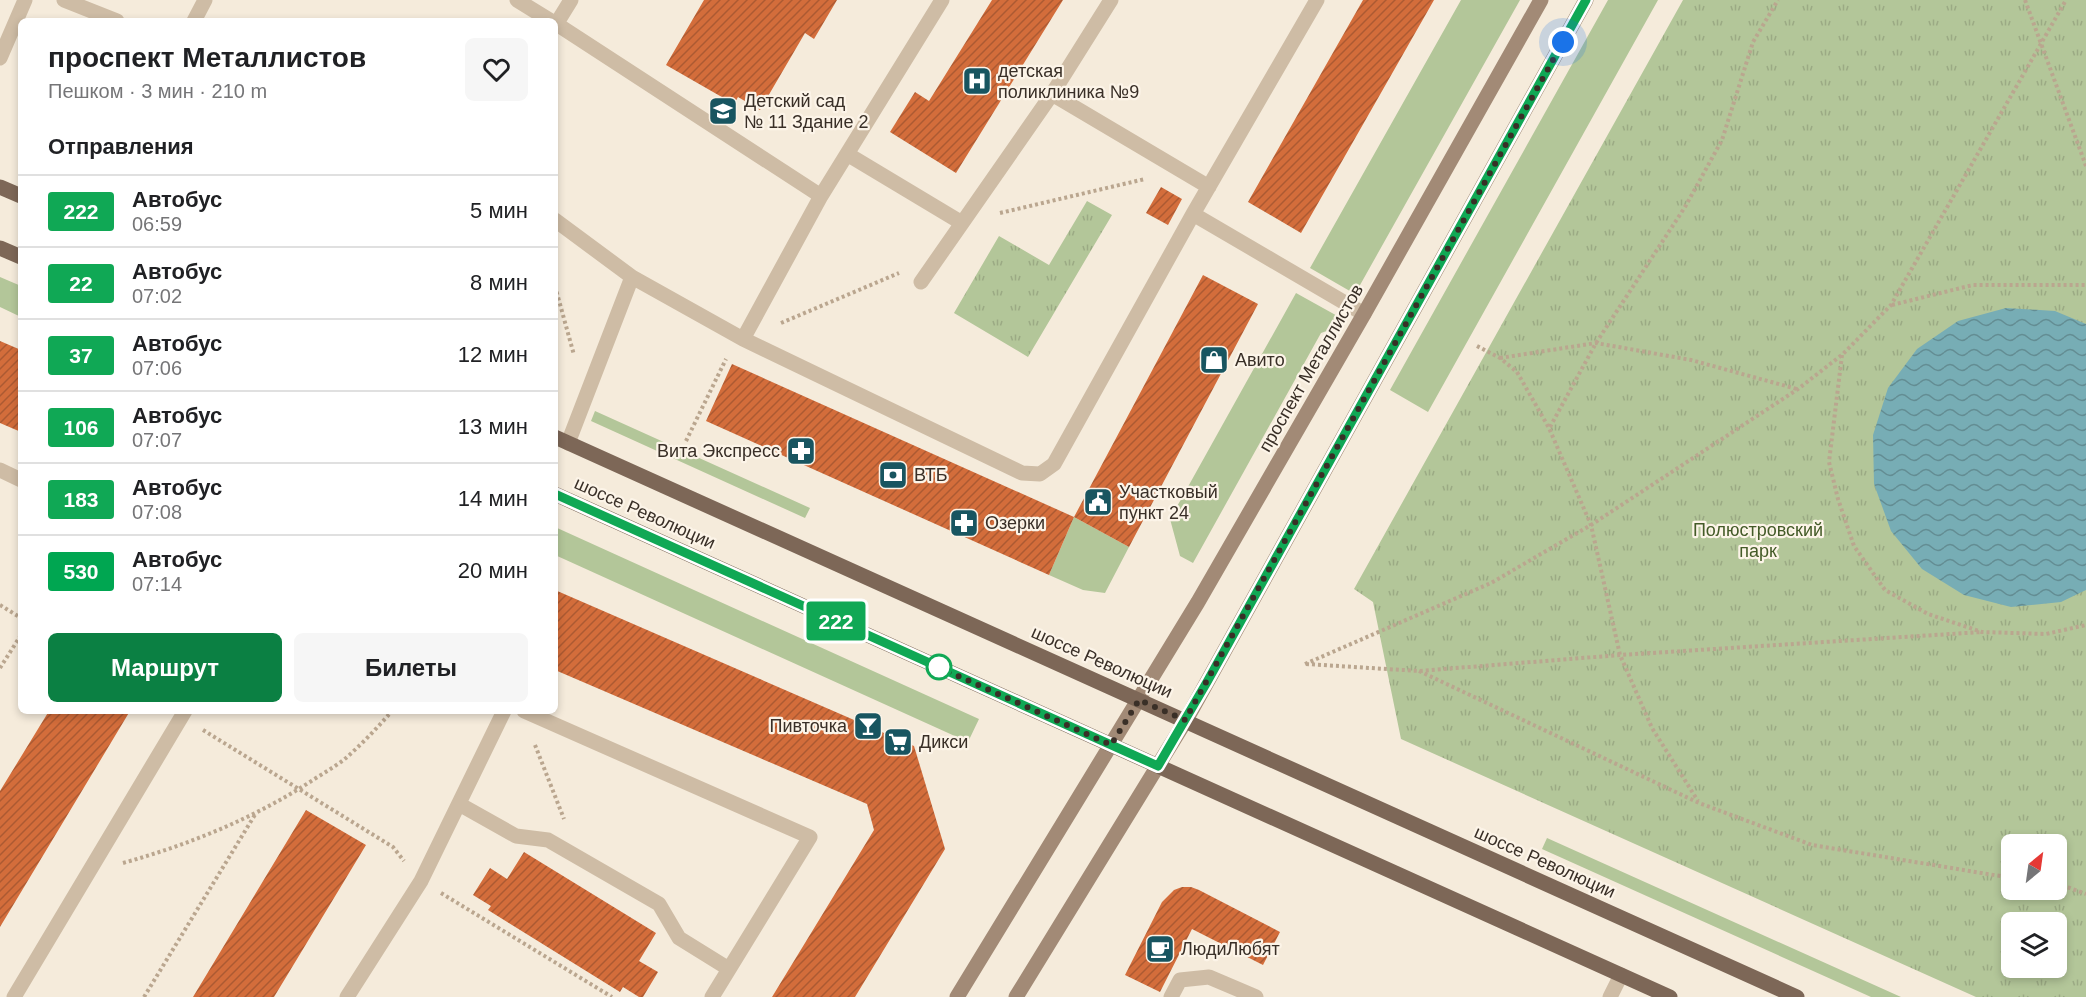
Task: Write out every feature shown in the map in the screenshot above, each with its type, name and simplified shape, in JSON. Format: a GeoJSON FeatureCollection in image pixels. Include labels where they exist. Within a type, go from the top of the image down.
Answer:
{"type":"FeatureCollection","features":[{"type":"Feature","properties":{"kind":"main road"},"geometry":{"type":"LineString","coordinates":[[0,187],[18,195]]}},
{"type":"Feature","properties":{"kind":"main road"},"geometry":{"type":"LineString","coordinates":[[0,248],[18,256]]}},
{"type":"Feature","properties":{"kind":"main road","name":"шоссе Революции"},"geometry":{"type":"LineString","coordinates":[[561,440],[1797,997]]}},
{"type":"Feature","properties":{"kind":"main road","name":"шоссе Революции"},"geometry":{"type":"LineString","coordinates":[[558,495],[1670,997]]}},
{"type":"Feature","properties":{"kind":"street","name":"проспект Металлистов"},"geometry":{"type":"LineString","coordinates":[[957,997],[1198,602],[1541,0]]}},
{"type":"Feature","properties":{"kind":"street"},"geometry":{"type":"LineString","coordinates":[[1016,997],[1185,720],[1586,0]]}},
{"type":"Feature","properties":{"kind":"lane"},"geometry":{"type":"LineString","coordinates":[[0,58],[25,0]]}},
{"type":"Feature","properties":{"kind":"lane"},"geometry":{"type":"LineString","coordinates":[[64,0],[109,18]]}},
{"type":"Feature","properties":{"kind":"lane"},"geometry":{"type":"LineString","coordinates":[[196,18],[205,0]]}},
{"type":"Feature","properties":{"kind":"lane"},"geometry":{"type":"LineString","coordinates":[[517,0],[545,18]]}},
{"type":"Feature","properties":{"kind":"lane"},"geometry":{"type":"LineString","coordinates":[[558,18],[571,0]]}},
{"type":"Feature","properties":{"kind":"lane"},"geometry":{"type":"LineString","coordinates":[[742,339],[820,196],[942,0]]}},
{"type":"Feature","properties":{"kind":"lane"},"geometry":{"type":"LineString","coordinates":[[921,282],[1052,94],[1111,0]]}},
{"type":"Feature","properties":{"kind":"lane"},"geometry":{"type":"LineString","coordinates":[[558,222],[632,277],[742,339],[1022,473],[1040,474],[1054,464],[1193,214],[1317,0]]}},
{"type":"Feature","properties":{"kind":"lane"},"geometry":{"type":"LineString","coordinates":[[558,27],[820,196]]}},
{"type":"Feature","properties":{"kind":"lane"},"geometry":{"type":"LineString","coordinates":[[1052,94],[1209,187]]}},
{"type":"Feature","properties":{"kind":"lane"},"geometry":{"type":"LineString","coordinates":[[847,154],[962,223]]}},
{"type":"Feature","properties":{"kind":"lane"},"geometry":{"type":"LineString","coordinates":[[1193,214],[1364,314]]}},
{"type":"Feature","properties":{"kind":"lane"},"geometry":{"type":"LineString","coordinates":[[561,440],[585,396],[632,277]]}},
{"type":"Feature","properties":{"kind":"lane"},"geometry":{"type":"LineString","coordinates":[[0,470],[18,479]]}},
{"type":"Feature","properties":{"kind":"lane"},"geometry":{"type":"LineString","coordinates":[[14,997],[183,714]]}},
{"type":"Feature","properties":{"kind":"lane"},"geometry":{"type":"LineString","coordinates":[[347,997],[421,881],[503,714]]}},
{"type":"Feature","properties":{"kind":"lane"},"geometry":{"type":"LineString","coordinates":[[531,714],[810,837],[712,997]]}},
{"type":"Feature","properties":{"kind":"lane"},"geometry":{"type":"LineString","coordinates":[[459,804],[516,836],[548,840],[659,904],[679,938],[729,969]]}},
{"type":"Feature","properties":{"kind":"lane"},"geometry":{"type":"LineString","coordinates":[[1610,997],[1621,975]]}},
{"type":"Feature","properties":{"kind":"lane"},"geometry":{"type":"LineString","coordinates":[[1171,997],[1180,980],[1209,976],[1256,997]]}},
{"type":"Feature","properties":{"kind":"path"},"geometry":{"type":"LineString","coordinates":[[1549,428],[1596,343],[1685,207],[1722,141],[1753,42],[1778,0]]}},
{"type":"Feature","properties":{"kind":"path"},"geometry":{"type":"LineString","coordinates":[[2025,0],[2086,166]]}},
{"type":"Feature","properties":{"kind":"path"},"geometry":{"type":"LineString","coordinates":[[2066,0],[1891,305],[1843,354],[1798,389],[1591,525],[1491,583],[1305,664],[1419,670],[1982,632],[2046,634],[2085,627]]}},
{"type":"Feature","properties":{"kind":"path"},"geometry":{"type":"LineString","coordinates":[[962,223],[1180,170]]}},
{"type":"Feature","properties":{"kind":"path"},"geometry":{"type":"LineString","coordinates":[[686,441],[728,356],[742,339],[938,256]]}},
{"type":"Feature","properties":{"kind":"path"},"geometry":{"type":"LineString","coordinates":[[1891,305],[1973,285],[2086,285]]}},
{"type":"Feature","properties":{"kind":"path"},"geometry":{"type":"LineString","coordinates":[[558,297],[585,396]]}},
{"type":"Feature","properties":{"kind":"path"},"geometry":{"type":"LineString","coordinates":[[1500,358],[1596,343],[1691,360],[1798,389]]}},
{"type":"Feature","properties":{"kind":"path"},"geometry":{"type":"LineString","coordinates":[[1477,346],[1500,358],[1517,372],[1549,428],[1591,525],[1620,655],[1653,728],[1700,803]]}},
{"type":"Feature","properties":{"kind":"path"},"geometry":{"type":"LineString","coordinates":[[1843,354],[1829,462],[1838,499],[1854,546],[1886,590],[1928,614],[1982,632]]}},
{"type":"Feature","properties":{"kind":"path"},"geometry":{"type":"LineString","coordinates":[[0,605],[18,616]]}},
{"type":"Feature","properties":{"kind":"path"},"geometry":{"type":"LineString","coordinates":[[0,668],[18,640]]}},
{"type":"Feature","properties":{"kind":"path"},"geometry":{"type":"LineString","coordinates":[[1419,670],[1700,803],[1812,845],[2001,876]]}},
{"type":"Feature","properties":{"kind":"path"},"geometry":{"type":"LineString","coordinates":[[183,714],[393,847],[421,881],[612,997]]}},
{"type":"Feature","properties":{"kind":"path"},"geometry":{"type":"LineString","coordinates":[[92,867],[115,865],[157,854],[207,836],[256,813],[299,789],[346,758],[389,714]]}},
{"type":"Feature","properties":{"kind":"path"},"geometry":{"type":"LineString","coordinates":[[534,743],[579,858]]}},
{"type":"Feature","properties":{"kind":"path"},"geometry":{"type":"LineString","coordinates":[[144,997],[256,813]]}},
{"type":"Feature","properties":{"kind":"path"},"geometry":{"type":"LineString","coordinates":[[2067,887],[2086,894]]}},
{"type":"Feature","properties":{"kind":"green space"},"geometry":{"type":"Polygon","coordinates":[[[1461,0],[1520,0],[1355,294],[1310,268],[1461,0]]]}},
{"type":"Feature","properties":{"kind":"green space"},"geometry":{"type":"Polygon","coordinates":[[[1608,0],[1658,0],[1428,412],[1390,390],[1608,0]]]}},
{"type":"Feature","properties":{"kind":"green space","name":"Полюстровский парк"},"geometry":{"type":"Polygon","coordinates":[[[1683,0],[2086,0],[2086,997],[1976,997],[1401,739],[1373,602],[1354,589],[1683,0]]]}},
{"type":"Feature","properties":{"kind":"green space"},"geometry":{"type":"Polygon","coordinates":[[[1087,201],[1112,215],[1028,357],[954,313],[999,236],[1049,265],[1087,201]]]}},
{"type":"Feature","properties":{"kind":"green space"},"geometry":{"type":"Polygon","coordinates":[[[0,277],[18,285],[18,316],[0,307],[0,277]]]}},
{"type":"Feature","properties":{"kind":"green space"},"geometry":{"type":"Polygon","coordinates":[[[1296,293],[1341,318],[1335,328],[1321,333],[1193,563],[1180,556],[1170,519],[1296,293]]]}},
{"type":"Feature","properties":{"kind":"green space"},"geometry":{"type":"Polygon","coordinates":[[[595,411],[810,508],[805,518],[591,421],[595,411]]]}},
{"type":"Feature","properties":{"kind":"green space"},"geometry":{"type":"Polygon","coordinates":[[[1074,517],[1129,547],[1105,593],[1083,590],[1049,575],[1074,517]]]}},
{"type":"Feature","properties":{"kind":"green space"},"geometry":{"type":"Polygon","coordinates":[[[558,528],[979,719],[968,742],[558,556],[558,528]]]}},
{"type":"Feature","properties":{"kind":"green space"},"geometry":{"type":"Polygon","coordinates":[[[1547,838],[1901,997],[1871,997],[1542,849],[1547,838]]]}},
{"type":"Feature","properties":{"kind":"water"},"geometry":{"type":"Polygon","coordinates":[[[2006,308],[2055,311],[2086,324],[2086,590],[2061,602],[2011,607],[1964,595],[1922,569],[1891,531],[1874,484],[1873,435],[1888,388],[1917,349],[1958,321],[2006,308]]]}},
{"type":"Feature","properties":{"kind":"building"},"geometry":{"type":"Polygon","coordinates":[[[704,0],[837,0],[814,39],[805,33],[760,110],[738,97],[734,104],[666,65],[704,0]]]}},
{"type":"Feature","properties":{"kind":"building","name":"детская поликлиника №9"},"geometry":{"type":"Polygon","coordinates":[[[992,0],[1063,0],[956,173],[890,132],[915,92],[929,101],[992,0]]]}},
{"type":"Feature","properties":{"kind":"building"},"geometry":{"type":"Polygon","coordinates":[[[1363,0],[1434,0],[1301,233],[1248,202],[1363,0]]]}},
{"type":"Feature","properties":{"kind":"building"},"geometry":{"type":"Polygon","coordinates":[[[1161,187],[1182,199],[1168,225],[1146,213],[1161,187]]]}},
{"type":"Feature","properties":{"kind":"building"},"geometry":{"type":"Polygon","coordinates":[[[1203,275],[1258,304],[1129,547],[1074,517],[1203,275]]]}},
{"type":"Feature","properties":{"kind":"building"},"geometry":{"type":"Polygon","coordinates":[[[0,341],[18,349],[18,431],[0,423],[0,341]]]}},
{"type":"Feature","properties":{"kind":"building"},"geometry":{"type":"Polygon","coordinates":[[[732,364],[1074,517],[1049,575],[706,421],[732,364]]]}},
{"type":"Feature","properties":{"kind":"building"},"geometry":{"type":"Polygon","coordinates":[[[558,591],[914,746],[945,849],[855,997],[772,997],[874,830],[867,804],[558,671],[558,591]]]}},
{"type":"Feature","properties":{"kind":"building"},"geometry":{"type":"Polygon","coordinates":[[[47,714],[128,714],[0,927],[0,791],[47,714]]]}},
{"type":"Feature","properties":{"kind":"building"},"geometry":{"type":"Polygon","coordinates":[[[306,810],[366,845],[274,997],[193,997],[306,810]]]}},
{"type":"Feature","properties":{"kind":"building"},"geometry":{"type":"Polygon","coordinates":[[[524,852],[656,933],[639,961],[658,972],[643,997],[623,987],[620,992],[488,910],[491,906],[473,895],[490,868],[507,879],[524,852]]]}},
{"type":"Feature","properties":{"kind":"building","name":"ЛюдиЛюбят"},"geometry":{"type":"Polygon","coordinates":[[[1182,887],[1199,890],[1280,932],[1263,965],[1192,929],[1160,992],[1125,975],[1162,902],[1174,890],[1182,887]]]}},
{"type":"Feature","properties":{"kind":"bus line","name":"222"},"geometry":{"type":"LineString","coordinates":[[558,495],[1158,766],[1207,682],[1586,0]]}},
{"type":"Feature","properties":{"kind":"place","name":"детская поликлиника №9"},"geometry":{"type":"Point","coordinates":[977,81]}},
{"type":"Feature","properties":{"kind":"place","name":"Детский сад № 11 Здание 2"},"geometry":{"type":"Point","coordinates":[723,111]}},
{"type":"Feature","properties":{"kind":"place","name":"Авито"},"geometry":{"type":"Point","coordinates":[1214,360]}},
{"type":"Feature","properties":{"kind":"place","name":"Вита Экспресс"},"geometry":{"type":"Point","coordinates":[801,451]}},
{"type":"Feature","properties":{"kind":"place","name":"ВТБ"},"geometry":{"type":"Point","coordinates":[893,475]}},
{"type":"Feature","properties":{"kind":"place","name":"Участковый пункт 24"},"geometry":{"type":"Point","coordinates":[1098,502]}},
{"type":"Feature","properties":{"kind":"place","name":"Озерки"},"geometry":{"type":"Point","coordinates":[964,523]}},
{"type":"Feature","properties":{"kind":"place","name":"Пивточка"},"geometry":{"type":"Point","coordinates":[868,726]}},
{"type":"Feature","properties":{"kind":"place","name":"Дикси"},"geometry":{"type":"Point","coordinates":[898,742]}},
{"type":"Feature","properties":{"kind":"place","name":"ЛюдиЛюбят"},"geometry":{"type":"Point","coordinates":[1160,949]}},
{"type":"Feature","properties":{"kind":"route"},"geometry":{"type":"LineString","coordinates":[[939,667],[934,665],[1111,745],[1139,700],[1185,720],[1563,42]]}}]}
